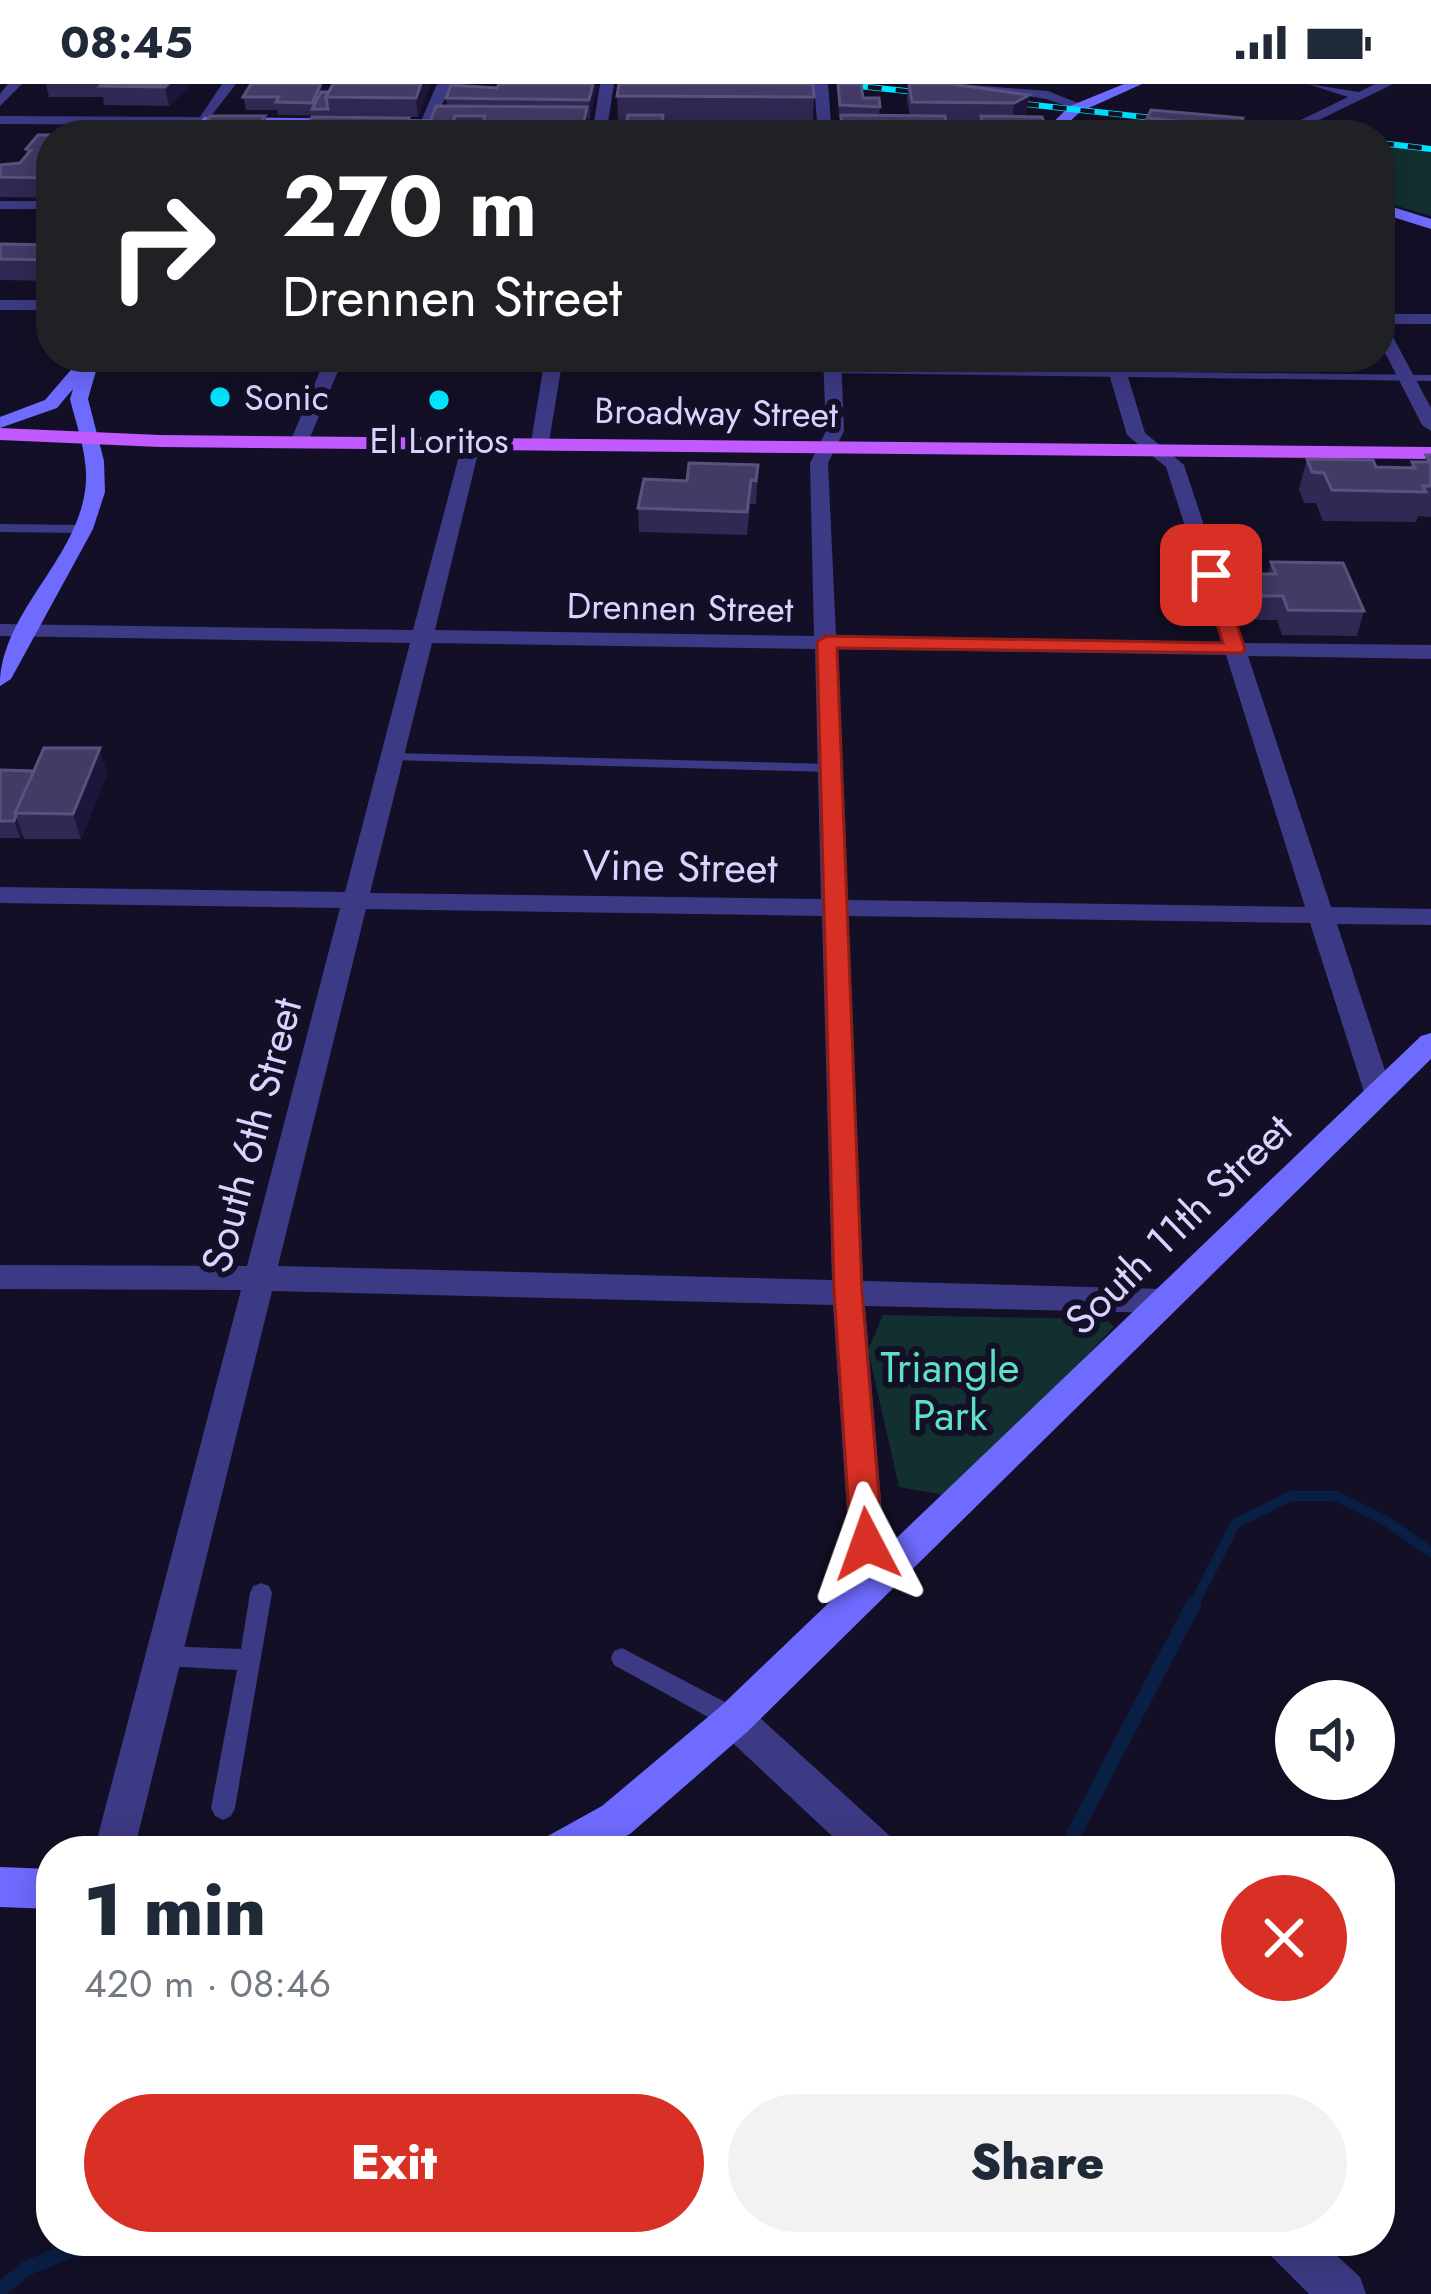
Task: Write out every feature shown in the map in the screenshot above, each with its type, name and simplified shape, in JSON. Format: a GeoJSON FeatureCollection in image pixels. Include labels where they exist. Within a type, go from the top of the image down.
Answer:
{"type":"FeatureCollection","features":[{"type":"Feature","properties":{"kind":"main road","name":"Broadway Street"},"geometry":{"type":"LineString","coordinates":[[0,434],[298,442],[1431,453]]}},
{"type":"Feature","properties":{"kind":"street"},"geometry":{"type":"LineString","coordinates":[[0,101],[15,84]]}},
{"type":"Feature","properties":{"kind":"street"},"geometry":{"type":"LineString","coordinates":[[205,120],[229,84]]}},
{"type":"Feature","properties":{"kind":"street"},"geometry":{"type":"LineString","coordinates":[[429,120],[444,84]]}},
{"type":"Feature","properties":{"kind":"street"},"geometry":{"type":"LineString","coordinates":[[602,120],[607,84]]}},
{"type":"Feature","properties":{"kind":"street"},"geometry":{"type":"LineString","coordinates":[[821,84],[824,120]]}},
{"type":"Feature","properties":{"kind":"street"},"geometry":{"type":"LineString","coordinates":[[965,84],[1023,93],[1097,120]]}},
{"type":"Feature","properties":{"kind":"street"},"geometry":{"type":"LineString","coordinates":[[1066,120],[1077,109],[1135,84]]}},
{"type":"Feature","properties":{"kind":"street"},"geometry":{"type":"LineString","coordinates":[[1315,84],[1360,95]]}},
{"type":"Feature","properties":{"kind":"street"},"geometry":{"type":"LineString","coordinates":[[1308,120],[1385,84]]}},
{"type":"Feature","properties":{"kind":"street"},"geometry":{"type":"LineString","coordinates":[[0,119],[36,121]]}},
{"type":"Feature","properties":{"kind":"street"},"geometry":{"type":"LineString","coordinates":[[0,205],[36,206]]}},
{"type":"Feature","properties":{"kind":"street"},"geometry":{"type":"LineString","coordinates":[[1395,213],[1431,224]]}},
{"type":"Feature","properties":{"kind":"street"},"geometry":{"type":"LineString","coordinates":[[0,305],[36,305]]}},
{"type":"Feature","properties":{"kind":"street"},"geometry":{"type":"LineString","coordinates":[[1395,322],[1431,320]]}},
{"type":"Feature","properties":{"kind":"street"},"geometry":{"type":"LineString","coordinates":[[1395,356],[1431,425]]}},
{"type":"Feature","properties":{"kind":"street"},"geometry":{"type":"LineString","coordinates":[[0,423],[51,404],[78,372]]}},
{"type":"Feature","properties":{"kind":"street"},"geometry":{"type":"LineString","coordinates":[[0,679],[83,529],[95,492],[95,461],[79,399],[86,372]]}},
{"type":"Feature","properties":{"kind":"street"},"geometry":{"type":"LineString","coordinates":[[298,442],[328,372]]}},
{"type":"Feature","properties":{"kind":"street"},"geometry":{"type":"LineString","coordinates":[[540,442],[552,372]]}},
{"type":"Feature","properties":{"kind":"street"},"geometry":{"type":"LineString","coordinates":[[833,372],[835,431],[819,463],[848,1291],[870,1586]]}},
{"type":"Feature","properties":{"kind":"street"},"geometry":{"type":"LineString","coordinates":[[1117,372],[1136,435],[1175,465],[1378,1092]]}},
{"type":"Feature","properties":{"kind":"street","name":"South 6th Street"},"geometry":{"type":"LineString","coordinates":[[118,1836],[427,636],[472,441]]}},
{"type":"Feature","properties":{"kind":"street","name":"Drennen Street"},"geometry":{"type":"LineString","coordinates":[[0,630],[1431,652]]}},
{"type":"Feature","properties":{"kind":"street","name":"Vine Street"},"geometry":{"type":"LineString","coordinates":[[0,895],[1431,917]]}},
{"type":"Feature","properties":{"kind":"street","name":"South 11th Street"},"geometry":{"type":"LineString","coordinates":[[587,1836],[616,1820],[734,1719],[1378,1092],[1427,1053]]}},
{"type":"Feature","properties":{"kind":"street"},"geometry":{"type":"LineString","coordinates":[[0,1277],[258,1278],[1164,1301]]}},
{"type":"Feature","properties":{"kind":"street"},"geometry":{"type":"LineString","coordinates":[[734,1719],[861,1836]]}},
{"type":"Feature","properties":{"kind":"street"},"geometry":{"type":"LineString","coordinates":[[0,1887],[36,1888]]}},
{"type":"Feature","properties":{"kind":"street"},"geometry":{"type":"LineString","coordinates":[[1304,2256],[1343,2294]]}},
{"type":"Feature","properties":{"kind":"lane"},"geometry":{"type":"LineString","coordinates":[[1260,372],[1431,378]]}},
{"type":"Feature","properties":{"kind":"lane"},"geometry":{"type":"LineString","coordinates":[[0,528],[83,529]]}},
{"type":"Feature","properties":{"kind":"lane"},"geometry":{"type":"LineString","coordinates":[[394,757],[831,768]]}},
{"type":"Feature","properties":{"kind":"lane"},"geometry":{"type":"LineString","coordinates":[[223,1808],[261,1593]]}},
{"type":"Feature","properties":{"kind":"lane"},"geometry":{"type":"LineString","coordinates":[[163,1656],[250,1660]]}},
{"type":"Feature","properties":{"kind":"lane"},"geometry":{"type":"LineString","coordinates":[[622,1658],[734,1719]]}},
{"type":"Feature","properties":{"kind":"green space"},"geometry":{"type":"Polygon","coordinates":[[[1395,148],[1431,152],[1431,216],[1395,205],[1395,148]]]}},
{"type":"Feature","properties":{"kind":"green space","name":"Triangle Park"},"geometry":{"type":"Polygon","coordinates":[[[883,1315],[1106,1319],[1114,1327],[1022,1423],[944,1495],[899,1487],[868,1350],[883,1315]]]}},
{"type":"Feature","properties":{"kind":"building"},"geometry":{"type":"Polygon","coordinates":[[[102,84],[168,84],[165,87],[102,84]]]}},
{"type":"Feature","properties":{"kind":"building"},"geometry":{"type":"Polygon","coordinates":[[[251,84],[321,84],[312,103],[243,97],[251,84]]]}},
{"type":"Feature","properties":{"kind":"building"},"geometry":{"type":"Polygon","coordinates":[[[333,84],[421,84],[416,98],[326,97],[333,84]]]}},
{"type":"Feature","properties":{"kind":"building"},"geometry":{"type":"Polygon","coordinates":[[[499,84],[593,84],[589,100],[446,98],[451,85],[497,88],[499,84]]]}},
{"type":"Feature","properties":{"kind":"building"},"geometry":{"type":"Polygon","coordinates":[[[619,84],[813,84],[814,97],[617,96],[619,84]]]}},
{"type":"Feature","properties":{"kind":"building"},"geometry":{"type":"Polygon","coordinates":[[[838,84],[861,84],[863,98],[879,98],[880,107],[840,105],[838,84]]]}},
{"type":"Feature","properties":{"kind":"building"},"geometry":{"type":"Polygon","coordinates":[[[909,84],[952,84],[1029,95],[1014,103],[912,102],[909,84]]]}},
{"type":"Feature","properties":{"kind":"building"},"geometry":{"type":"Polygon","coordinates":[[[321,92],[328,92],[328,109],[312,109],[321,92]]]}},
{"type":"Feature","properties":{"kind":"building"},"geometry":{"type":"Polygon","coordinates":[[[436,106],[587,107],[584,120],[455,116],[454,120],[431,120],[436,106]]]}},
{"type":"Feature","properties":{"kind":"building"},"geometry":{"type":"Polygon","coordinates":[[[1151,110],[1243,118],[1165,120],[1147,118],[1151,110]]]}},
{"type":"Feature","properties":{"kind":"building"},"geometry":{"type":"Polygon","coordinates":[[[628,115],[663,115],[662,120],[627,120],[628,115]]]}},
{"type":"Feature","properties":{"kind":"building"},"geometry":{"type":"Polygon","coordinates":[[[841,115],[945,116],[946,120],[841,120],[841,115]]]}},
{"type":"Feature","properties":{"kind":"building"},"geometry":{"type":"Polygon","coordinates":[[[210,116],[265,116],[263,120],[207,120],[210,116]]]}},
{"type":"Feature","properties":{"kind":"building"},"geometry":{"type":"Polygon","coordinates":[[[981,116],[1043,120],[982,120],[981,116]]]}},
{"type":"Feature","properties":{"kind":"building"},"geometry":{"type":"Polygon","coordinates":[[[312,117],[409,118],[408,120],[312,117]]]}},
{"type":"Feature","properties":{"kind":"building"},"geometry":{"type":"Polygon","coordinates":[[[36,137],[36,178],[0,177],[0,165],[20,163],[31,150],[26,149],[36,137]]]}},
{"type":"Feature","properties":{"kind":"building"},"geometry":{"type":"Polygon","coordinates":[[[0,244],[36,245],[36,260],[0,259],[0,244]]]}},
{"type":"Feature","properties":{"kind":"building"},"geometry":{"type":"Polygon","coordinates":[[[1426,455],[1431,455],[1431,486],[1423,486],[1426,492],[1332,490],[1324,473],[1312,472],[1307,459],[1373,460],[1376,467],[1415,468],[1412,462],[1430,462],[1426,455]]]}},
{"type":"Feature","properties":{"kind":"building"},"geometry":{"type":"Polygon","coordinates":[[[689,463],[758,465],[747,512],[638,508],[644,479],[687,481],[689,463]]]}},
{"type":"Feature","properties":{"kind":"building"},"geometry":{"type":"Polygon","coordinates":[[[1271,562],[1343,563],[1364,611],[1288,610],[1283,596],[1262,596],[1254,574],[1276,574],[1271,562]]]}},
{"type":"Feature","properties":{"kind":"building"},"geometry":{"type":"Polygon","coordinates":[[[44,748],[100,748],[73,814],[15,813],[44,748]]]}},
{"type":"Feature","properties":{"kind":"building"},"geometry":{"type":"Polygon","coordinates":[[[0,770],[34,771],[14,821],[0,821],[0,770]]]}},
{"type":"Feature","properties":{"kind":"waterway"},"geometry":{"type":"LineString","coordinates":[[1193,1606],[1235,1524],[1291,1496],[1336,1496],[1386,1521],[1431,1552]]}},
{"type":"Feature","properties":{"kind":"waterway"},"geometry":{"type":"LineString","coordinates":[[1073,1836],[1194,1603]]}},
{"type":"Feature","properties":{"kind":"waterway"},"geometry":{"type":"LineString","coordinates":[[0,2290],[27,2268],[56,2256]]}},
{"type":"Feature","properties":{"kind":"railway"},"geometry":{"type":"LineString","coordinates":[[840,84],[944,95]]}},
{"type":"Feature","properties":{"kind":"railway"},"geometry":{"type":"LineString","coordinates":[[997,101],[1171,120]]}},
{"type":"Feature","properties":{"kind":"railway"},"geometry":{"type":"LineString","coordinates":[[1395,145],[1431,149]]}},
{"type":"Feature","properties":{"kind":"place","name":"Sonic"},"geometry":{"type":"Point","coordinates":[220,397]}},
{"type":"Feature","properties":{"kind":"place","name":"El Loritos"},"geometry":{"type":"Point","coordinates":[439,400]}},
{"type":"Feature","properties":{"kind":"route"},"geometry":{"type":"LineString","coordinates":[[867,1544],[848,1291],[826,642],[1235,649],[1211,575]]}}]}
